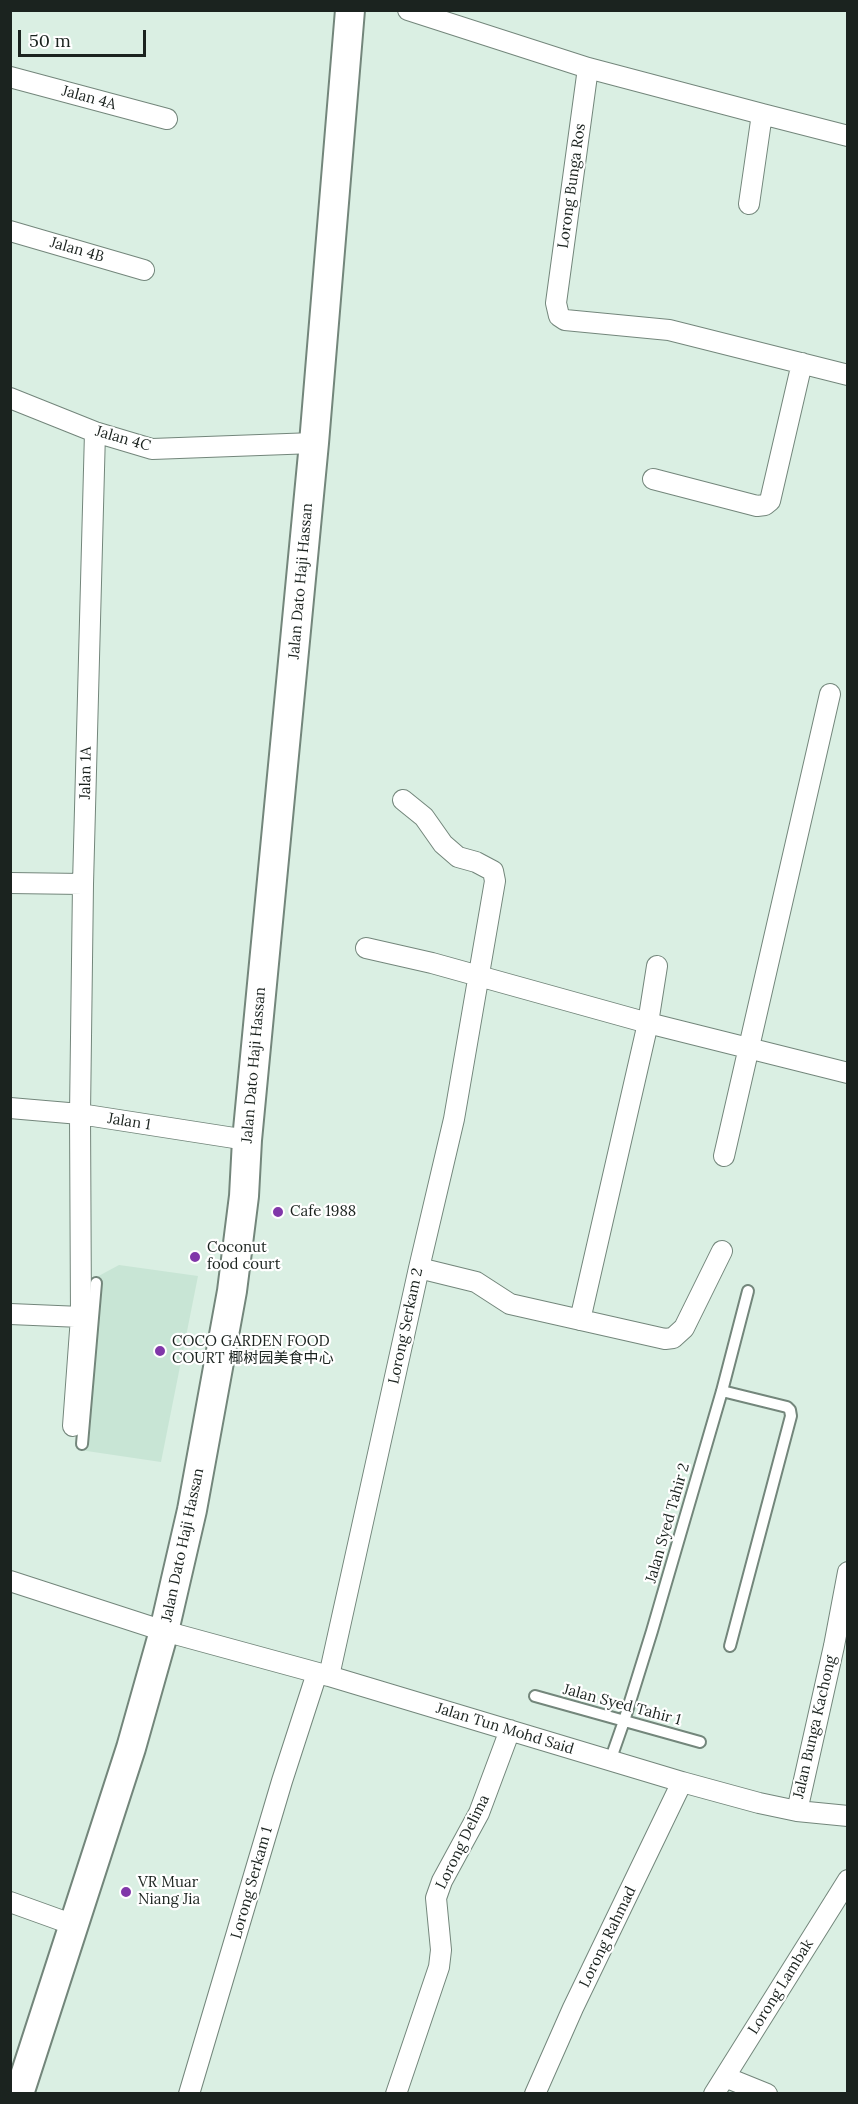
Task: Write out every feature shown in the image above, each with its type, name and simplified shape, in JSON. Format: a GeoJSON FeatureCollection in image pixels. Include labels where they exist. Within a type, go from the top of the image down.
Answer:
{"type":"FeatureCollection","features":[{"type":"Feature","properties":{"kind":"street","name":"Jalan Dato Haji Hassan"},"geometry":{"type":"LineString","coordinates":[[19,2094],[131,1748],[164,1631],[192,1510],[232,1291],[244,1196],[247,1140],[314,443],[350,10]]}},
{"type":"Feature","properties":{"kind":"street"},"geometry":{"type":"LineString","coordinates":[[408,10],[588,68],[848,136]]}},
{"type":"Feature","properties":{"kind":"street","name":"Lorong Bunga Ros"},"geometry":{"type":"LineString","coordinates":[[588,68],[556,303],[559,316],[565,320],[669,330],[802,363]]}},
{"type":"Feature","properties":{"kind":"street","name":"Jalan 4A"},"geometry":{"type":"LineString","coordinates":[[10,77],[167,119]]}},
{"type":"Feature","properties":{"kind":"street"},"geometry":{"type":"LineString","coordinates":[[749,204],[762,114]]}},
{"type":"Feature","properties":{"kind":"street","name":"Jalan 4B"},"geometry":{"type":"LineString","coordinates":[[10,231],[144,270]]}},
{"type":"Feature","properties":{"kind":"street"},"geometry":{"type":"LineString","coordinates":[[653,479],[757,506],[765,505],[770,501],[802,363],[848,375]]}},
{"type":"Feature","properties":{"kind":"street","name":"Jalan 4C"},"geometry":{"type":"LineString","coordinates":[[10,398],[95,432],[152,449],[314,443]]}},
{"type":"Feature","properties":{"kind":"street","name":"Jalan 1A"},"geometry":{"type":"LineString","coordinates":[[78,1435],[81,1386],[80,1114],[83,884],[95,432]]}},
{"type":"Feature","properties":{"kind":"street"},"geometry":{"type":"LineString","coordinates":[[723,1156],[830,694]]}},
{"type":"Feature","properties":{"kind":"street","name":"Lorong Serkam 2"},"geometry":{"type":"LineString","coordinates":[[323,1675],[454,1119],[495,881],[493,871],[458,856],[443,844],[424,817],[403,800]]}},
{"type":"Feature","properties":{"kind":"street"},"geometry":{"type":"LineString","coordinates":[[10,883],[83,884]]}},
{"type":"Feature","properties":{"kind":"street"},"geometry":{"type":"LineString","coordinates":[[366,948],[479,975],[648,1023],[848,1073]]}},
{"type":"Feature","properties":{"kind":"street"},"geometry":{"type":"LineString","coordinates":[[580,1320],[648,1023],[657,966]]}},
{"type":"Feature","properties":{"kind":"street","name":"Jalan 1"},"geometry":{"type":"LineString","coordinates":[[10,1108],[80,1114],[247,1140]]}},
{"type":"Feature","properties":{"kind":"street"},"geometry":{"type":"LineString","coordinates":[[419,1268],[476,1282],[510,1304],[665,1339],[673,1338],[684,1328],[722,1251]]}},
{"type":"Feature","properties":{"kind":"street"},"geometry":{"type":"LineString","coordinates":[[10,1314],[81,1317]]}},
{"type":"Feature","properties":{"kind":"street","name":"Jalan Bunga Kachong"},"geometry":{"type":"LineString","coordinates":[[796,1811],[834,1646],[848,1572]]}},
{"type":"Feature","properties":{"kind":"street","name":"Jalan Tun Mohd Said"},"geometry":{"type":"LineString","coordinates":[[10,1581],[164,1631],[323,1675],[682,1782],[796,1811],[848,1816]]}},
{"type":"Feature","properties":{"kind":"street","name":"Lorong Serkam 1"},"geometry":{"type":"LineString","coordinates":[[189,2094],[282,1781],[323,1675]]}},
{"type":"Feature","properties":{"kind":"street","name":"Lorong Delima"},"geometry":{"type":"LineString","coordinates":[[396,2094],[439,1967],[441,1950],[436,1898],[442,1881],[479,1813],[510,1730]]}},
{"type":"Feature","properties":{"kind":"street","name":"Lorong Rahmad"},"geometry":{"type":"LineString","coordinates":[[535,2094],[573,2008],[682,1782]]}},
{"type":"Feature","properties":{"kind":"street","name":"Lorong Lambak"},"geometry":{"type":"LineString","coordinates":[[714,2094],[848,1880]]}},
{"type":"Feature","properties":{"kind":"street"},"geometry":{"type":"LineString","coordinates":[[10,1902],[74,1925]]}},
{"type":"Feature","properties":{"kind":"street"},"geometry":{"type":"LineString","coordinates":[[725,2077],[767,2094]]}},
{"type":"Feature","properties":{"kind":"lane"},"geometry":{"type":"LineString","coordinates":[[81,1386],[96,1283]]}},
{"type":"Feature","properties":{"kind":"lane","name":"Jalan Syed Tahir 2"},"geometry":{"type":"LineString","coordinates":[[610,1761],[624,1721],[722,1391],[748,1291]]}},
{"type":"Feature","properties":{"kind":"lane"},"geometry":{"type":"LineString","coordinates":[[722,1391],[787,1407],[791,1416],[730,1646]]}},
{"type":"Feature","properties":{"kind":"lane","name":"Jalan Syed Tahir 1"},"geometry":{"type":"LineString","coordinates":[[535,1696],[700,1742]]}},
{"type":"Feature","properties":{"kind":"shaded area"},"geometry":{"type":"Polygon","coordinates":[[[119,1265],[198,1276],[161,1462],[80,1450],[93,1279],[119,1265]]]}},
{"type":"Feature","properties":{"kind":"place","name":"Cafe 1988"},"geometry":{"type":"Point","coordinates":[278,1212]}},
{"type":"Feature","properties":{"kind":"place","name":"Coconut food court"},"geometry":{"type":"Point","coordinates":[195,1257]}},
{"type":"Feature","properties":{"kind":"place","name":"COCO GARDEN FOOD COURT 椰树园美食中心"},"geometry":{"type":"Point","coordinates":[160,1351]}},
{"type":"Feature","properties":{"kind":"place","name":"VR Muar Niang Jia"},"geometry":{"type":"Point","coordinates":[126,1892]}}]}
